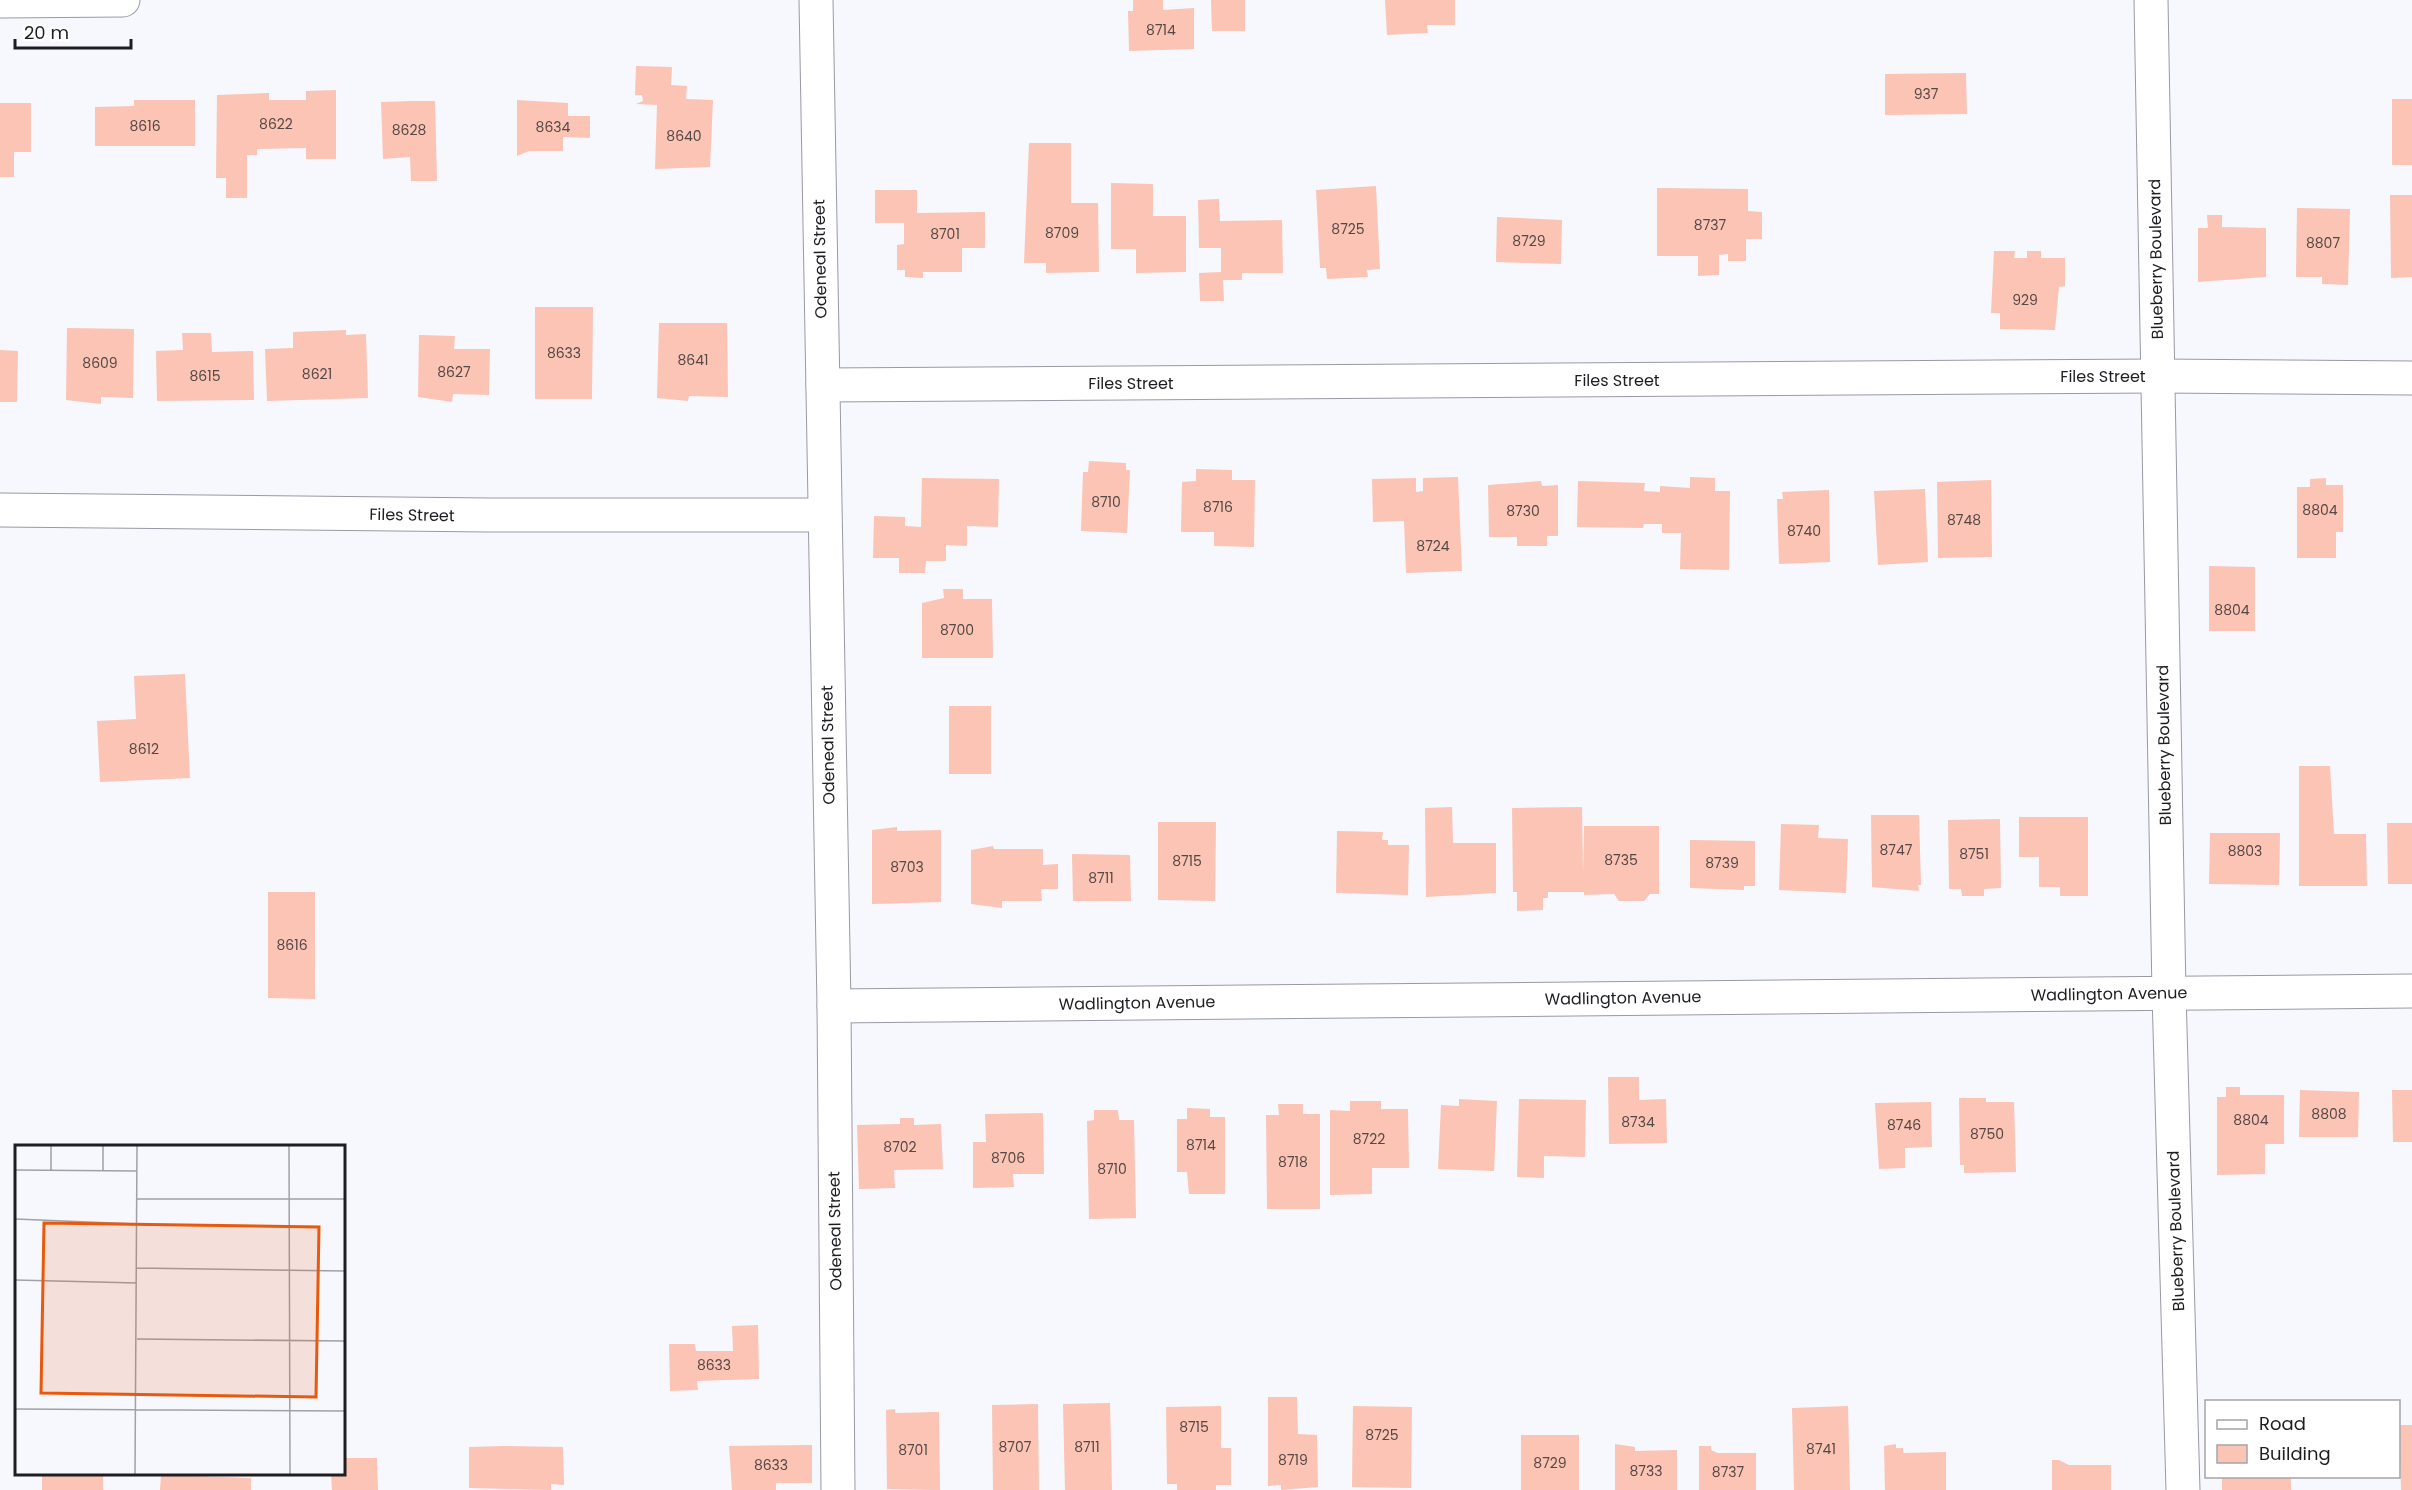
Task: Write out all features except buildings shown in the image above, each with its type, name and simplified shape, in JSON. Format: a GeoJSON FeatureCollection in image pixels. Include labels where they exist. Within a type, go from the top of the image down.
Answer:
{"type":"FeatureCollection","features":[{"type":"Feature","properties":{"kind":"street"},"geometry":{"type":"LineString","coordinates":[[0,1],[123,0]]}},
{"type":"Feature","properties":{"kind":"street","name":"Odeneal Street"},"geometry":{"type":"LineString","coordinates":[[816,0],[823,515],[834,1006],[838,1490]]}},
{"type":"Feature","properties":{"kind":"street","name":"Blueberry Boulevard"},"geometry":{"type":"LineString","coordinates":[[2151,0],[2169,993],[2183,1490]]}},
{"type":"Feature","properties":{"kind":"street","name":"Files Street"},"geometry":{"type":"LineString","coordinates":[[823,385],[2158,376],[2412,378]]}},
{"type":"Feature","properties":{"kind":"street","name":"Files Street"},"geometry":{"type":"LineString","coordinates":[[0,510],[489,516],[823,515]]}},
{"type":"Feature","properties":{"kind":"street","name":"Wadlington Avenue"},"geometry":{"type":"LineString","coordinates":[[834,1006],[2412,991]]}}]}
